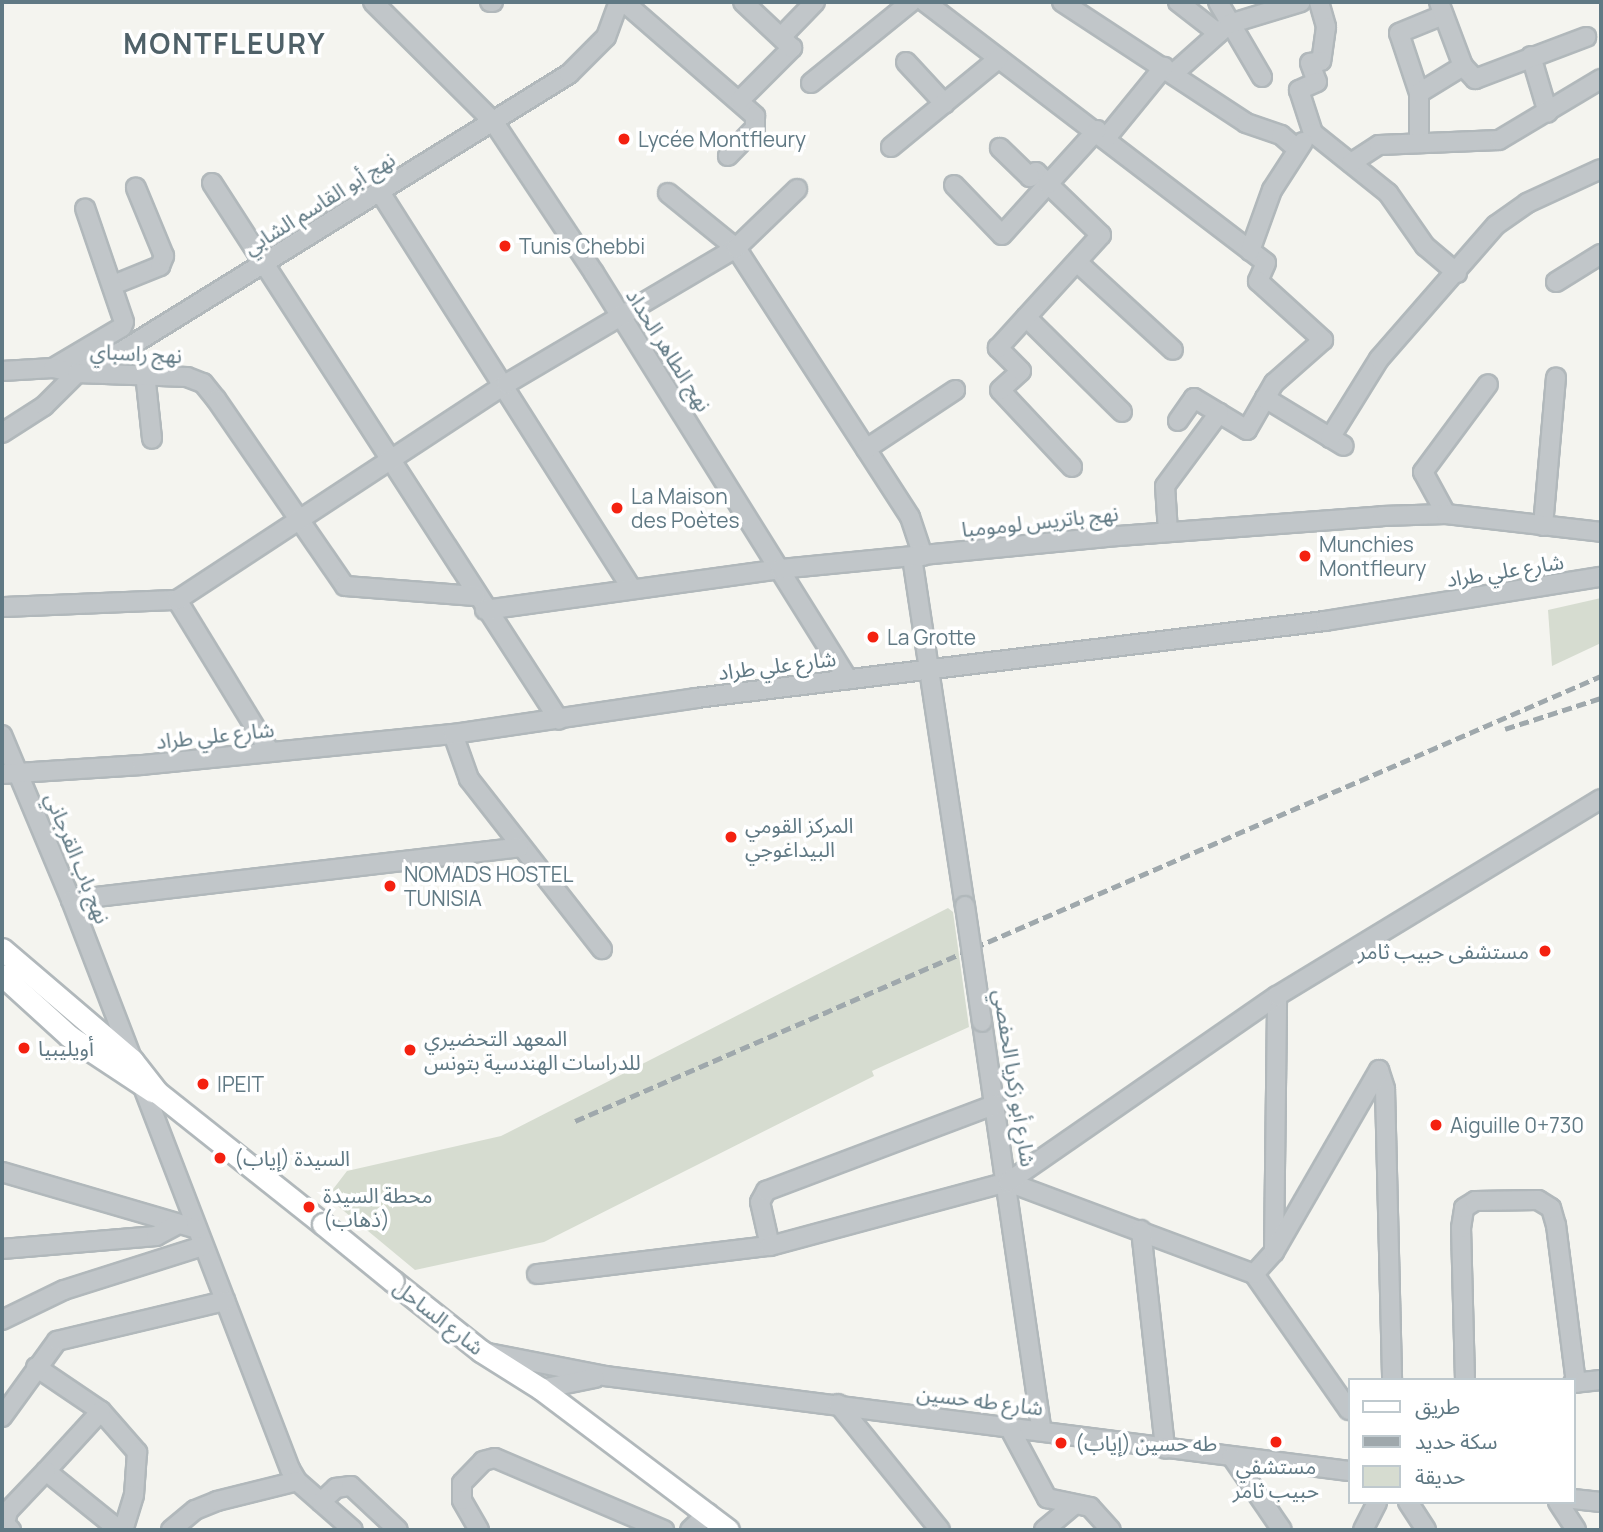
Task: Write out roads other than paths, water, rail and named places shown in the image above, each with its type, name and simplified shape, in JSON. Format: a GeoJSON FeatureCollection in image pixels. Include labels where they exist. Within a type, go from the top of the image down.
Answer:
{"type":"FeatureCollection","features":[{"type":"Feature","properties":{"kind":"main road"},"geometry":{"type":"LineString","coordinates":[[2,949],[132,1060],[149,1090]]}},
{"type":"Feature","properties":{"kind":"main road"},"geometry":{"type":"LineString","coordinates":[[2,975],[69,1036],[149,1090]]}},
{"type":"Feature","properties":{"kind":"main road","name":"شارع الساحل"},"geometry":{"type":"LineString","coordinates":[[149,1090],[323,1224],[481,1351],[541,1389],[728,1530]]}},
{"type":"Feature","properties":{"kind":"street","name":"نهج الطاهر الحداد"},"geometry":{"type":"LineString","coordinates":[[373,2],[493,121],[621,317],[848,679]]}},
{"type":"Feature","properties":{"kind":"street","name":"نهج أبو القاسم الشابي"},"geometry":{"type":"LineString","coordinates":[[77,373],[266,263],[584,61],[611,28],[619,2]]}},
{"type":"Feature","properties":{"kind":"street"},"geometry":{"type":"LineString","coordinates":[[625,2],[740,100],[757,123],[728,156]]}},
{"type":"Feature","properties":{"kind":"street"},"geometry":{"type":"LineString","coordinates":[[740,100],[792,48],[783,35],[743,2]]}},
{"type":"Feature","properties":{"kind":"street"},"geometry":{"type":"LineString","coordinates":[[783,35],[815,2]]}},
{"type":"Feature","properties":{"kind":"street"},"geometry":{"type":"LineString","coordinates":[[811,83],[911,2]]}},
{"type":"Feature","properties":{"kind":"street"},"geometry":{"type":"LineString","coordinates":[[925,2],[1102,134],[1266,263],[1258,281],[1323,340],[1265,398],[1247,430],[1194,398],[1178,421]]}},
{"type":"Feature","properties":{"kind":"street"},"geometry":{"type":"LineString","coordinates":[[1062,2],[1246,123],[1282,135],[1296,148]]}},
{"type":"Feature","properties":{"kind":"street"},"geometry":{"type":"LineString","coordinates":[[1178,2],[1224,29],[1262,77]]}},
{"type":"Feature","properties":{"kind":"street"},"geometry":{"type":"LineString","coordinates":[[1218,2],[1224,29]]}},
{"type":"Feature","properties":{"kind":"street"},"geometry":{"type":"LineString","coordinates":[[954,185],[1002,235],[1048,184],[1169,70],[1224,29],[1277,5],[1301,2]]}},
{"type":"Feature","properties":{"kind":"street"},"geometry":{"type":"LineString","coordinates":[[1319,2],[1326,27],[1321,61],[1310,63],[1317,82],[1298,90],[1313,133],[1388,193],[1424,246],[1457,272]]}},
{"type":"Feature","properties":{"kind":"street"},"geometry":{"type":"LineString","coordinates":[[1419,143],[1419,93],[1399,33],[1441,8],[1463,66],[1475,79],[1587,37]]}},
{"type":"Feature","properties":{"kind":"street"},"geometry":{"type":"LineString","coordinates":[[1531,56],[1548,113]]}},
{"type":"Feature","properties":{"kind":"street"},"geometry":{"type":"LineString","coordinates":[[891,147],[998,59]]}},
{"type":"Feature","properties":{"kind":"street"},"geometry":{"type":"LineString","coordinates":[[906,62],[945,104]]}},
{"type":"Feature","properties":{"kind":"street"},"geometry":{"type":"LineString","coordinates":[[1419,93],[1463,66]]}},
{"type":"Feature","properties":{"kind":"street"},"geometry":{"type":"LineString","coordinates":[[1351,163],[1379,145],[1499,140],[1601,79]]}},
{"type":"Feature","properties":{"kind":"street"},"geometry":{"type":"LineString","coordinates":[[1250,251],[1272,190],[1296,148],[1313,133]]}},
{"type":"Feature","properties":{"kind":"street"},"geometry":{"type":"LineString","coordinates":[[1000,148],[1030,177],[1035,172],[1101,235],[998,348],[1021,371],[1000,390],[1072,467]]}},
{"type":"Feature","properties":{"kind":"street"},"geometry":{"type":"LineString","coordinates":[[1265,398],[1337,442],[1379,359],[1506,218],[1564,184],[1601,169]]}},
{"type":"Feature","properties":{"kind":"street"},"geometry":{"type":"LineString","coordinates":[[212,183],[266,263],[480,603],[559,720]]}},
{"type":"Feature","properties":{"kind":"street"},"geometry":{"type":"LineString","coordinates":[[113,285],[160,266],[164,256],[136,188]]}},
{"type":"Feature","properties":{"kind":"street"},"geometry":{"type":"LineString","coordinates":[[2,607],[177,600],[300,522],[506,384],[736,248],[797,189]]}},
{"type":"Feature","properties":{"kind":"street"},"geometry":{"type":"LineString","coordinates":[[380,192],[506,384],[631,588]]}},
{"type":"Feature","properties":{"kind":"street","name":"شارع أبو زكريا الحفصي"},"geometry":{"type":"LineString","coordinates":[[668,193],[736,248],[910,517],[918,557],[930,670],[1008,1182],[1254,1274]]}},
{"type":"Feature","properties":{"kind":"street"},"geometry":{"type":"LineString","coordinates":[[53,368],[122,327],[124,316],[85,208]]}},
{"type":"Feature","properties":{"kind":"street"},"geometry":{"type":"LineString","coordinates":[[1556,282],[1601,254]]}},
{"type":"Feature","properties":{"kind":"street"},"geometry":{"type":"LineString","coordinates":[[1077,262],[1172,350]]}},
{"type":"Feature","properties":{"kind":"street"},"geometry":{"type":"LineString","coordinates":[[1026,317],[1122,412]]}},
{"type":"Feature","properties":{"kind":"street"},"geometry":{"type":"LineString","coordinates":[[2,371],[53,368],[77,373]]}},
{"type":"Feature","properties":{"kind":"street","name":"نهج راسباي"},"geometry":{"type":"LineString","coordinates":[[2,433],[44,406],[77,373],[145,373],[187,377],[203,383],[300,522]]}},
{"type":"Feature","properties":{"kind":"street"},"geometry":{"type":"LineString","coordinates":[[145,373],[152,439]]}},
{"type":"Feature","properties":{"kind":"street"},"geometry":{"type":"LineString","coordinates":[[1543,526],[1556,378]]}},
{"type":"Feature","properties":{"kind":"street"},"geometry":{"type":"LineString","coordinates":[[1446,514],[1423,472],[1488,384]]}},
{"type":"Feature","properties":{"kind":"street"},"geometry":{"type":"LineString","coordinates":[[866,449],[956,390]]}},
{"type":"Feature","properties":{"kind":"street"},"geometry":{"type":"LineString","coordinates":[[1168,532],[1166,486],[1219,413]]}},
{"type":"Feature","properties":{"kind":"street","name":"نهج باتريس لومومبا"},"geometry":{"type":"LineString","coordinates":[[300,522],[338,578],[351,589],[480,603],[780,569],[1168,532],[1446,514],[1601,532]]}},
{"type":"Feature","properties":{"kind":"street","name":"شارع علي طراد"},"geometry":{"type":"LineString","coordinates":[[2,785],[14,775],[453,734],[848,679],[1325,621],[1601,577]]}},
{"type":"Feature","properties":{"kind":"street"},"geometry":{"type":"LineString","coordinates":[[177,600],[270,752]]}},
{"type":"Feature","properties":{"kind":"street"},"geometry":{"type":"LineString","coordinates":[[453,734],[469,779],[519,847],[602,949]]}},
{"type":"Feature","properties":{"kind":"street","name":"نهج باب القرجاني"},"geometry":{"type":"LineString","coordinates":[[2,735],[14,775],[71,900],[132,1060]]}},
{"type":"Feature","properties":{"kind":"street"},"geometry":{"type":"LineString","coordinates":[[537,1274],[771,1245],[1008,1182],[1277,996],[1601,799]]}},
{"type":"Feature","properties":{"kind":"street"},"geometry":{"type":"LineString","coordinates":[[71,900],[519,847]]}},
{"type":"Feature","properties":{"kind":"street"},"geometry":{"type":"LineString","coordinates":[[1274,1252],[1277,996]]}},
{"type":"Feature","properties":{"kind":"street"},"geometry":{"type":"LineString","coordinates":[[69,1036],[83,1019],[101,1017],[107,999]]}},
{"type":"Feature","properties":{"kind":"street"},"geometry":{"type":"LineString","coordinates":[[1348,1409],[1254,1274],[1274,1252],[1379,1070],[1385,1089],[1392,1378]]}},
{"type":"Feature","properties":{"kind":"street"},"geometry":{"type":"LineString","coordinates":[[149,1090],[200,1237],[297,1481],[353,1530]]}},
{"type":"Feature","properties":{"kind":"street"},"geometry":{"type":"LineString","coordinates":[[771,1245],[760,1202],[766,1191],[996,1104]]}},
{"type":"Feature","properties":{"kind":"street"},"geometry":{"type":"LineString","coordinates":[[2,1172],[179,1224],[200,1237]]}},
{"type":"Feature","properties":{"kind":"street"},"geometry":{"type":"LineString","coordinates":[[1008,1182],[1042,1431]]}},
{"type":"Feature","properties":{"kind":"street"},"geometry":{"type":"LineString","coordinates":[[1465,1378],[1461,1228],[1464,1208],[1475,1201],[1538,1200],[1546,1202],[1554,1216],[1574,1378]]}},
{"type":"Feature","properties":{"kind":"street"},"geometry":{"type":"LineString","coordinates":[[2,1249],[156,1237],[179,1224]]}},
{"type":"Feature","properties":{"kind":"street"},"geometry":{"type":"LineString","coordinates":[[1141,1230],[1165,1449]]}},
{"type":"Feature","properties":{"kind":"street"},"geometry":{"type":"LineString","coordinates":[[2,1320],[64,1290],[200,1237]]}},
{"type":"Feature","properties":{"kind":"street"},"geometry":{"type":"LineString","coordinates":[[2,1417],[48,1349],[70,1336],[225,1301]]}},
{"type":"Feature","properties":{"kind":"street"},"geometry":{"type":"LineString","coordinates":[[481,1351],[605,1376]]}},
{"type":"Feature","properties":{"kind":"street"},"geometry":{"type":"LineString","coordinates":[[36,1367],[101,1411],[138,1458],[134,1496],[121,1530],[46,1471]]}},
{"type":"Feature","properties":{"kind":"street"},"geometry":{"type":"LineString","coordinates":[[541,1389],[605,1376]]}},
{"type":"Feature","properties":{"kind":"street","name":"شارع طه حسين"},"geometry":{"type":"LineString","coordinates":[[605,1376],[1348,1471]]}},
{"type":"Feature","properties":{"kind":"street"},"geometry":{"type":"LineString","coordinates":[[1575,1383],[1601,1380]]}},
{"type":"Feature","properties":{"kind":"street"},"geometry":{"type":"LineString","coordinates":[[838,1404],[940,1530]]}},
{"type":"Feature","properties":{"kind":"street"},"geometry":{"type":"LineString","coordinates":[[11,1530],[5,1524],[8,1511],[101,1411]]}},
{"type":"Feature","properties":{"kind":"street"},"geometry":{"type":"LineString","coordinates":[[1009,1427],[1047,1498],[1073,1506],[1090,1507],[1111,1530]]}},
{"type":"Feature","properties":{"kind":"street"},"geometry":{"type":"LineString","coordinates":[[1232,1457],[1282,1530]]}},
{"type":"Feature","properties":{"kind":"street"},"geometry":{"type":"LineString","coordinates":[[479,1530],[462,1500],[462,1483],[483,1461],[495,1458],[664,1530]]}},
{"type":"Feature","properties":{"kind":"street"},"geometry":{"type":"LineString","coordinates":[[176,1528],[217,1501],[297,1481]]}},
{"type":"Feature","properties":{"kind":"street"},"geometry":{"type":"LineString","coordinates":[[321,1502],[336,1488],[351,1486],[398,1530]]}},
{"type":"Feature","properties":{"kind":"street"},"geometry":{"type":"LineString","coordinates":[[1575,1499],[1601,1502]]}},
{"type":"Feature","properties":{"kind":"street"},"geometry":{"type":"LineString","coordinates":[[1363,1530],[1376,1504]]}},
{"type":"Feature","properties":{"kind":"street"},"geometry":{"type":"LineString","coordinates":[[1409,1504],[1426,1530]]}},
{"type":"Feature","properties":{"kind":"street"},"geometry":{"type":"LineString","coordinates":[[1560,1504],[1576,1530]]}},
{"type":"Feature","properties":{"kind":"street"},"geometry":{"type":"LineString","coordinates":[[1044,1530],[1073,1506]]}},
{"type":"Feature","properties":{"kind":"street"},"geometry":{"type":"LineString","coordinates":[[690,1530],[708,1513]]}},
{"type":"Feature","properties":{"kind":"railway"},"geometry":{"type":"LineString","coordinates":[[575,1121],[1601,676]]}},
{"type":"Feature","properties":{"kind":"railway"},"geometry":{"type":"LineString","coordinates":[[1505,729],[1601,698]]}},
{"type":"Feature","properties":{"kind":"place","name":"Lycée Montfleury"},"geometry":{"type":"Point","coordinates":[624,139]}},
{"type":"Feature","properties":{"kind":"place","name":"Tunis Chebbi"},"geometry":{"type":"Point","coordinates":[505,246]}},
{"type":"Feature","properties":{"kind":"place","name":"La Maison des Poètes"},"geometry":{"type":"Point","coordinates":[617,508]}},
{"type":"Feature","properties":{"kind":"place","name":"Munchies Montfleury"},"geometry":{"type":"Point","coordinates":[1305,556]}},
{"type":"Feature","properties":{"kind":"place","name":"La Grotte"},"geometry":{"type":"Point","coordinates":[873,637]}},
{"type":"Feature","properties":{"kind":"place","name":"المركز القومي البيداغوجي"},"geometry":{"type":"Point","coordinates":[731,837]}},
{"type":"Feature","properties":{"kind":"place","name":"NOMADS HOSTEL TUNISIA"},"geometry":{"type":"Point","coordinates":[390,886]}},
{"type":"Feature","properties":{"kind":"place","name":"مستشفى حبيب ثامر"},"geometry":{"type":"Point","coordinates":[1545,951]}},
{"type":"Feature","properties":{"kind":"place","name":"أويليبيا"},"geometry":{"type":"Point","coordinates":[24,1048]}},
{"type":"Feature","properties":{"kind":"place","name":"المعهد التحضيري للدراسات الهندسية بتونس"},"geometry":{"type":"Point","coordinates":[410,1050]}},
{"type":"Feature","properties":{"kind":"place","name":"IPEIT"},"geometry":{"type":"Point","coordinates":[203,1084]}},
{"type":"Feature","properties":{"kind":"place","name":"Aiguille 0+730"},"geometry":{"type":"Point","coordinates":[1436,1125]}},
{"type":"Feature","properties":{"kind":"place","name":"السيدة (إياب)"},"geometry":{"type":"Point","coordinates":[220,1158]}},
{"type":"Feature","properties":{"kind":"place","name":"محطة السيدة (ذهاب)"},"geometry":{"type":"Point","coordinates":[309,1207]}},
{"type":"Feature","properties":{"kind":"place","name":"مستشفي حبيب ثامر"},"geometry":{"type":"Point","coordinates":[1276,1442]}},
{"type":"Feature","properties":{"kind":"place","name":"طه حسين (إياب)"},"geometry":{"type":"Point","coordinates":[1061,1443]}},
{"type":"Feature","properties":{"kind":"district","name":"MONTFLEURY"},"geometry":{"type":"Point","coordinates":[225,43]}}]}
